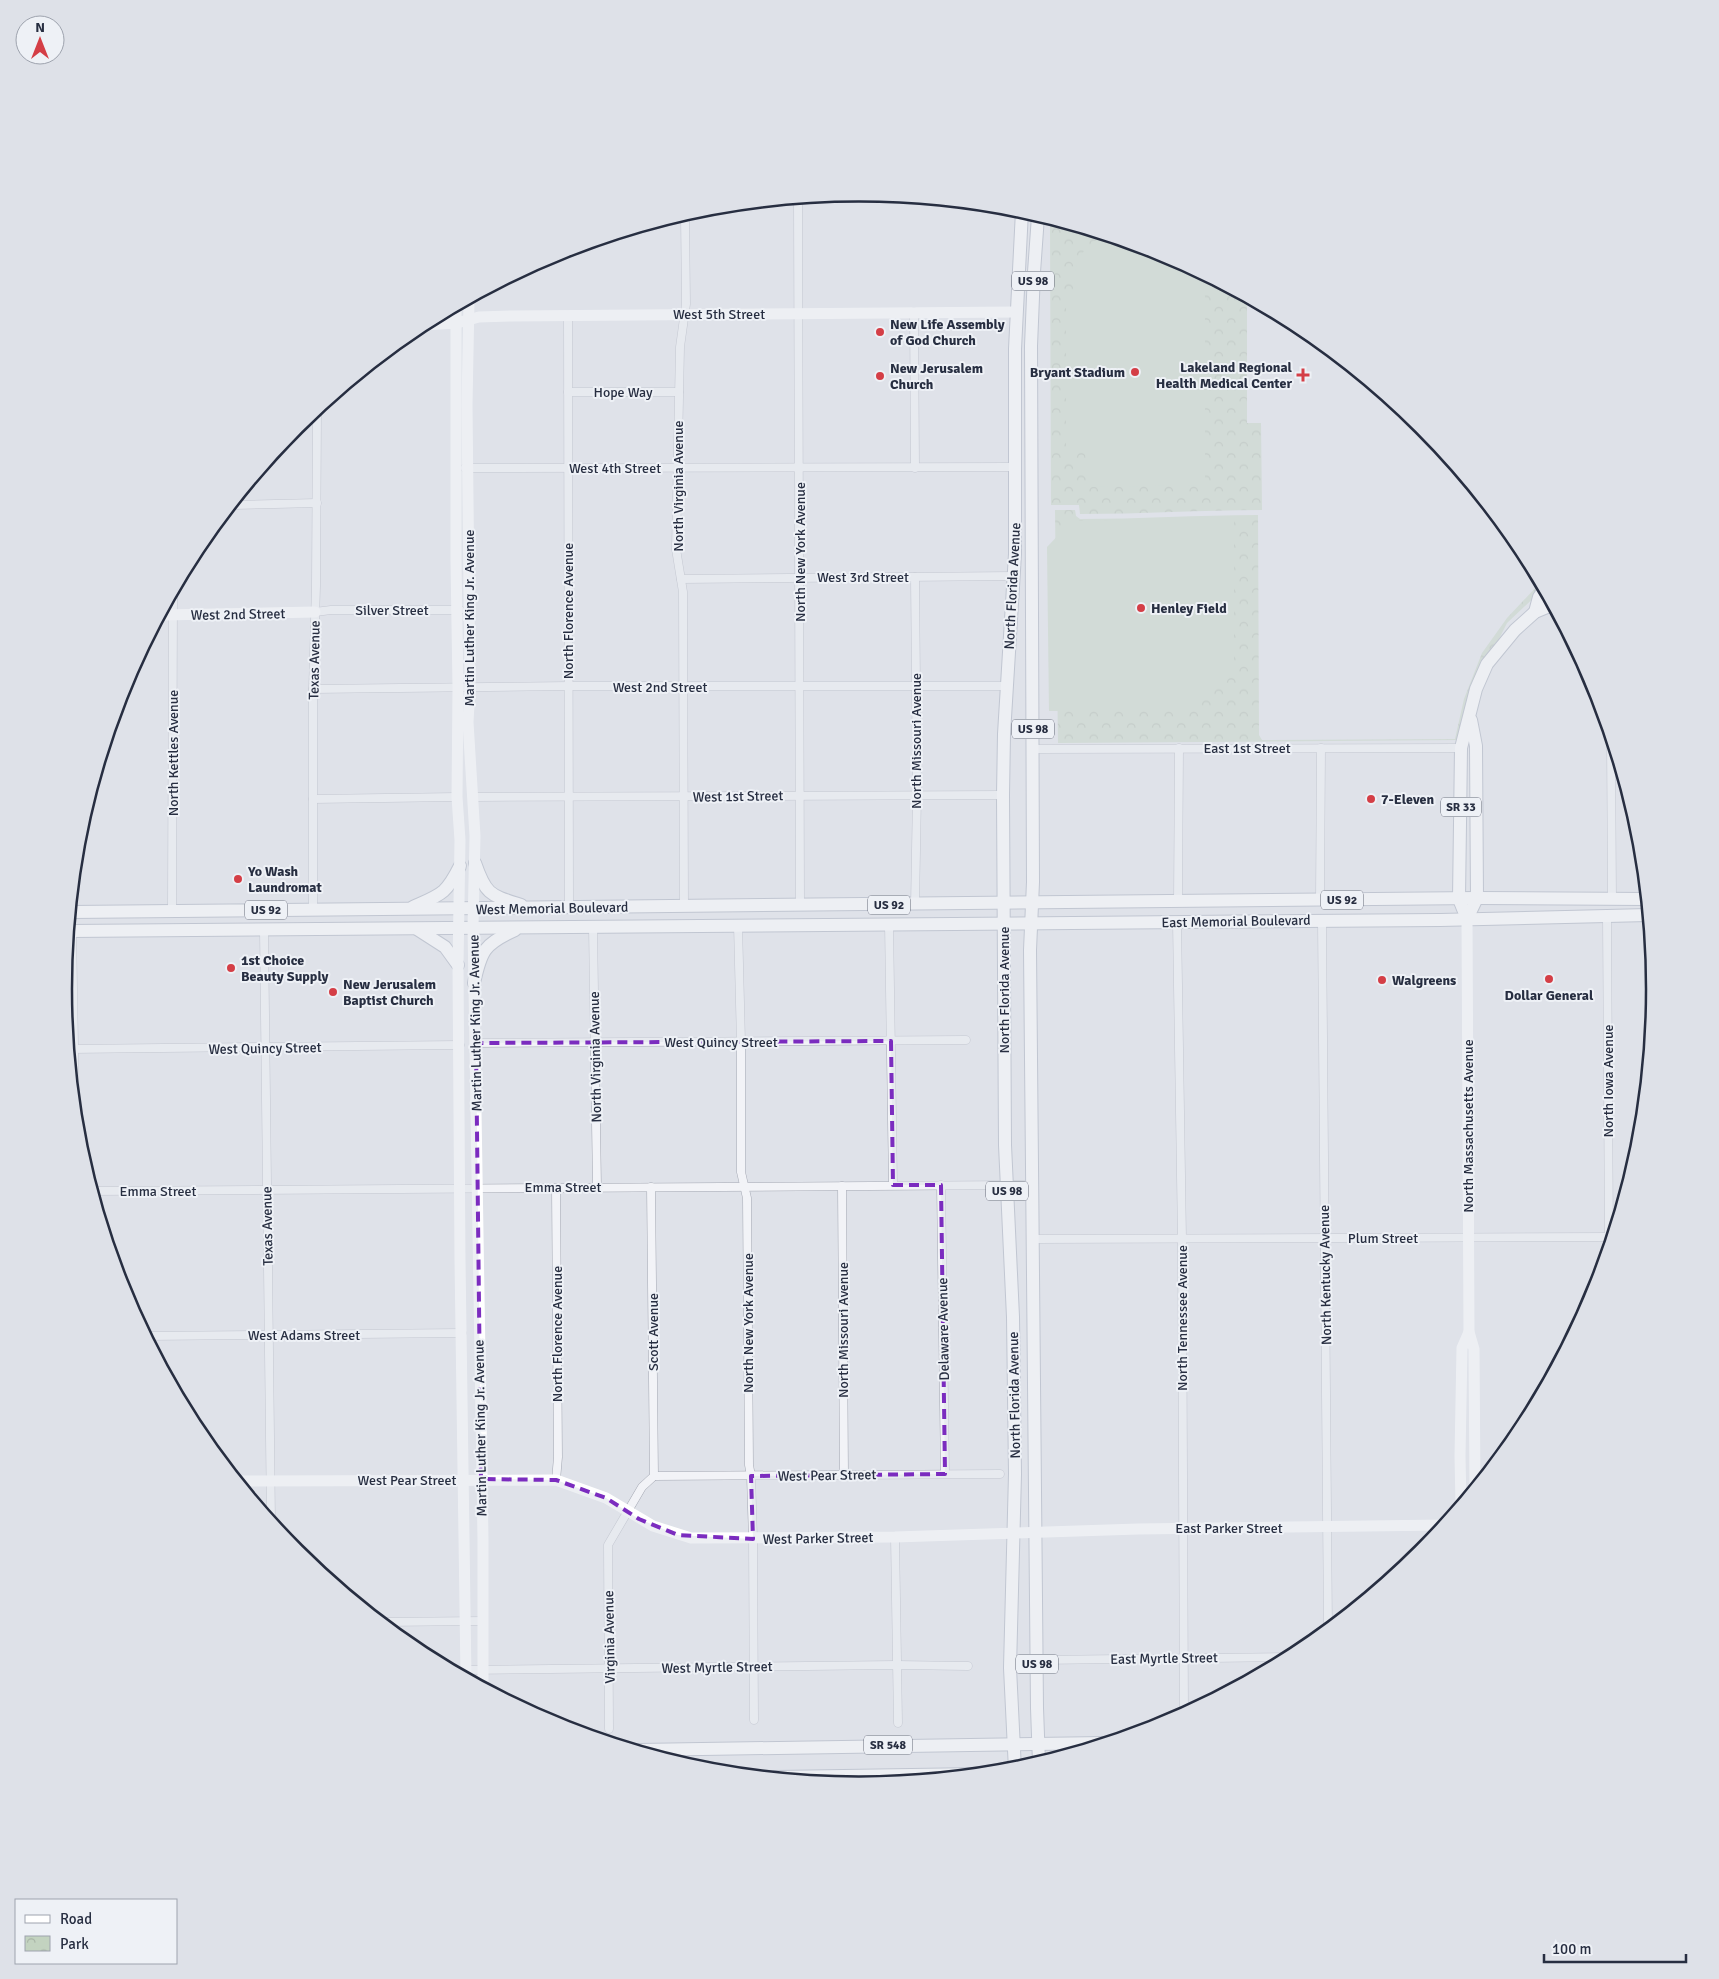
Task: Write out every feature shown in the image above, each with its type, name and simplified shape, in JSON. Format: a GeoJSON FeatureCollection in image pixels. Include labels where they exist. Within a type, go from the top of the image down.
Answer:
{"type":"FeatureCollection","features":[{"type":"Feature","properties":{"kind":"main road","name":"North Florida Avenue"},"geometry":{"type":"LineString","coordinates":[[1014,1761],[1010,1651],[1014,1533],[1013,1316],[1006,1184],[1003,794],[1004,734],[1014,576],[1016,312],[1021,220]]}},
{"type":"Feature","properties":{"kind":"main road","name":"North Florida Avenue"},"geometry":{"type":"LineString","coordinates":[[1037,223],[1031,346],[1033,749],[1031,923],[1039,1755]]}},
{"type":"Feature","properties":{"kind":"main road"},"geometry":{"type":"LineString","coordinates":[[1016,312],[1031,346]]}},
{"type":"Feature","properties":{"kind":"main road"},"geometry":{"type":"LineString","coordinates":[[1014,576],[1023,588],[1026,605],[1026,756],[1033,782]]}},
{"type":"Feature","properties":{"kind":"main road","name":"SR 33"},"geometry":{"type":"LineString","coordinates":[[1535,612],[1540,595]]}},
{"type":"Feature","properties":{"kind":"main road","name":"SR 33"},"geometry":{"type":"LineString","coordinates":[[1467,919],[1459,899],[1461,748],[1476,689],[1487,664],[1514,630],[1535,612],[1547,607]]}},
{"type":"Feature","properties":{"kind":"main road","name":"SR 33"},"geometry":{"type":"LineString","coordinates":[[1467,919],[1477,898],[1476,746],[1470,716]]}},
{"type":"Feature","properties":{"kind":"main road"},"geometry":{"type":"LineString","coordinates":[[475,864],[481,882],[491,894],[531,908]]}},
{"type":"Feature","properties":{"kind":"main road"},"geometry":{"type":"LineString","coordinates":[[408,909],[443,892],[451,884],[460,866]]}},
{"type":"Feature","properties":{"kind":"main road","name":"East Memorial Boulevard"},"geometry":{"type":"LineString","coordinates":[[1032,904],[1477,898],[1641,899]]}},
{"type":"Feature","properties":{"kind":"main road","name":"West Memorial Boulevard"},"geometry":{"type":"LineString","coordinates":[[77,912],[1032,904]]}},
{"type":"Feature","properties":{"kind":"main road"},"geometry":{"type":"LineString","coordinates":[[138,931],[165,921],[172,912]]}},
{"type":"Feature","properties":{"kind":"main road","name":"East Memorial Boulevard"},"geometry":{"type":"LineString","coordinates":[[1004,924],[1643,916]]}},
{"type":"Feature","properties":{"kind":"main road","name":"West Memorial Boulevard"},"geometry":{"type":"LineString","coordinates":[[75,931],[1004,924]]}},
{"type":"Feature","properties":{"kind":"main road"},"geometry":{"type":"LineString","coordinates":[[474,983],[480,956],[501,936],[522,927]]}},
{"type":"Feature","properties":{"kind":"main road"},"geometry":{"type":"LineString","coordinates":[[415,928],[445,946],[458,965]]}},
{"type":"Feature","properties":{"kind":"main road"},"geometry":{"type":"LineString","coordinates":[[1038,1743],[1086,1743]]}},
{"type":"Feature","properties":{"kind":"main road","name":"SR 548"},"geometry":{"type":"LineString","coordinates":[[655,1750],[1038,1743]]}},
{"type":"Feature","properties":{"kind":"main road","name":"SR 548"},"geometry":{"type":"LineString","coordinates":[[853,1776],[910,1775]]}},
{"type":"Feature","properties":{"kind":"street","name":"North New York Avenue"},"geometry":{"type":"LineString","coordinates":[[798,205],[800,905]]}},
{"type":"Feature","properties":{"kind":"street","name":"North Virginia Avenue"},"geometry":{"type":"LineString","coordinates":[[684,907],[683,592],[676,549],[680,347],[686,304],[685,223]]}},
{"type":"Feature","properties":{"kind":"street","name":"Martin Luther King Jr. Avenue"},"geometry":{"type":"LineString","coordinates":[[466,308],[462,321],[455,468],[456,610],[474,797],[475,864],[473,928],[478,1187],[483,1680]]}},
{"type":"Feature","properties":{"kind":"street"},"geometry":{"type":"LineString","coordinates":[[914,312],[915,468]]}},
{"type":"Feature","properties":{"kind":"street","name":"West 5th Street"},"geometry":{"type":"LineString","coordinates":[[441,323],[479,317],[568,315],[1016,312]]}},
{"type":"Feature","properties":{"kind":"street","name":"Martin Luther King Jr. Avenue"},"geometry":{"type":"LineString","coordinates":[[458,313],[462,321],[468,468],[469,610],[457,797],[460,866],[458,965],[466,1671]]}},
{"type":"Feature","properties":{"kind":"street","name":"North Florence Avenue"},"geometry":{"type":"LineString","coordinates":[[568,315],[569,908]]}},
{"type":"Feature","properties":{"kind":"street","name":"Hope Way"},"geometry":{"type":"LineString","coordinates":[[568,392],[679,392]]}},
{"type":"Feature","properties":{"kind":"street","name":"Texas Avenue"},"geometry":{"type":"LineString","coordinates":[[313,909],[313,690],[317,420]]}},
{"type":"Feature","properties":{"kind":"street","name":"West 4th Street"},"geometry":{"type":"LineString","coordinates":[[455,468],[1015,467]]}},
{"type":"Feature","properties":{"kind":"street"},"geometry":{"type":"LineString","coordinates":[[239,505],[317,504]]}},
{"type":"Feature","properties":{"kind":"street","name":"West 3rd Street"},"geometry":{"type":"LineString","coordinates":[[681,579],[1014,576]]}},
{"type":"Feature","properties":{"kind":"street","name":"North Missouri Avenue"},"geometry":{"type":"LineString","coordinates":[[914,905],[917,795],[915,577]]}},
{"type":"Feature","properties":{"kind":"street","name":"Silver Street"},"geometry":{"type":"LineString","coordinates":[[315,612],[331,610],[469,610]]}},
{"type":"Feature","properties":{"kind":"street","name":"West 2nd Street"},"geometry":{"type":"LineString","coordinates":[[168,615],[315,612]]}},
{"type":"Feature","properties":{"kind":"street","name":"North Kettles Avenue"},"geometry":{"type":"LineString","coordinates":[[167,617],[172,912]]}},
{"type":"Feature","properties":{"kind":"street","name":"West 2nd Street"},"geometry":{"type":"LineString","coordinates":[[313,690],[569,686],[684,688],[1007,686]]}},
{"type":"Feature","properties":{"kind":"street"},"geometry":{"type":"LineString","coordinates":[[1178,902],[1179,748]]}},
{"type":"Feature","properties":{"kind":"street"},"geometry":{"type":"LineString","coordinates":[[1320,900],[1321,748]]}},
{"type":"Feature","properties":{"kind":"street","name":"East 1st Street"},"geometry":{"type":"LineString","coordinates":[[1033,749],[1461,748]]}},
{"type":"Feature","properties":{"kind":"street"},"geometry":{"type":"LineString","coordinates":[[1611,757],[1612,900]]}},
{"type":"Feature","properties":{"kind":"street","name":"West 1st Street"},"geometry":{"type":"LineString","coordinates":[[474,797],[1003,794]]}},
{"type":"Feature","properties":{"kind":"street"},"geometry":{"type":"LineString","coordinates":[[313,798],[457,797]]}},
{"type":"Feature","properties":{"kind":"street","name":"North Iowa Avenue"},"geometry":{"type":"LineString","coordinates":[[1607,916],[1610,1226]]}},
{"type":"Feature","properties":{"kind":"street","name":"North Massachusetts Avenue"},"geometry":{"type":"LineString","coordinates":[[1467,919],[1469,1332],[1474,1349],[1475,1480]]}},
{"type":"Feature","properties":{"kind":"street","name":"North Kentucky Avenue"},"geometry":{"type":"LineString","coordinates":[[1322,920],[1328,1622]]}},
{"type":"Feature","properties":{"kind":"street","name":"North Tennessee Avenue"},"geometry":{"type":"LineString","coordinates":[[1177,922],[1182,1239],[1184,1706]]}},
{"type":"Feature","properties":{"kind":"street"},"geometry":{"type":"LineString","coordinates":[[889,924],[893,1185]]}},
{"type":"Feature","properties":{"kind":"street","name":"North New York Avenue"},"geometry":{"type":"LineString","coordinates":[[738,925],[741,1042],[741,1172],[747,1198],[749,1465],[753,1539],[754,1720]]}},
{"type":"Feature","properties":{"kind":"street","name":"North Virginia Avenue"},"geometry":{"type":"LineString","coordinates":[[593,927],[596,1187]]}},
{"type":"Feature","properties":{"kind":"street","name":"Texas Avenue"},"geometry":{"type":"LineString","coordinates":[[264,930],[271,1511]]}},
{"type":"Feature","properties":{"kind":"street","name":"West Quincy Street"},"geometry":{"type":"LineString","coordinates":[[476,1043],[966,1040]]}},
{"type":"Feature","properties":{"kind":"street","name":"West Quincy Street"},"geometry":{"type":"LineString","coordinates":[[75,1049],[460,1045]]}},
{"type":"Feature","properties":{"kind":"street","name":"Emma Street"},"geometry":{"type":"LineString","coordinates":[[99,1191],[1033,1184]]}},
{"type":"Feature","properties":{"kind":"street","name":"Delaware Avenue"},"geometry":{"type":"LineString","coordinates":[[941,1185],[945,1474]]}},
{"type":"Feature","properties":{"kind":"street","name":"North Missouri Avenue"},"geometry":{"type":"LineString","coordinates":[[842,1186],[844,1474]]}},
{"type":"Feature","properties":{"kind":"street","name":"Scott Avenue"},"geometry":{"type":"LineString","coordinates":[[651,1187],[654,1476]]}},
{"type":"Feature","properties":{"kind":"street","name":"North Florence Avenue"},"geometry":{"type":"LineString","coordinates":[[556,1188],[558,1457],[556,1480]]}},
{"type":"Feature","properties":{"kind":"street","name":"Plum Street"},"geometry":{"type":"LineString","coordinates":[[1034,1239],[1468,1238],[1606,1240]]}},
{"type":"Feature","properties":{"kind":"street","name":"North Massachusetts Avenue"},"geometry":{"type":"LineString","coordinates":[[1461,1496],[1462,1348],[1469,1332]]}},
{"type":"Feature","properties":{"kind":"street","name":"West Adams Street"},"geometry":{"type":"LineString","coordinates":[[153,1336],[462,1333]]}},
{"type":"Feature","properties":{"kind":"street","name":"West Pear Street"},"geometry":{"type":"LineString","coordinates":[[654,1476],[1000,1474]]}},
{"type":"Feature","properties":{"kind":"street"},"geometry":{"type":"LineString","coordinates":[[627,1512],[642,1487],[654,1476]]}},
{"type":"Feature","properties":{"kind":"street","name":"West Pear Street"},"geometry":{"type":"LineString","coordinates":[[245,1481],[556,1480],[606,1498],[627,1512]]}},
{"type":"Feature","properties":{"kind":"street","name":"West Parker Street"},"geometry":{"type":"LineString","coordinates":[[627,1512],[653,1526],[691,1538],[895,1537],[1014,1533]]}},
{"type":"Feature","properties":{"kind":"street","name":"Virginia Avenue"},"geometry":{"type":"LineString","coordinates":[[609,1729],[608,1545],[627,1512]]}},
{"type":"Feature","properties":{"kind":"street","name":"East Parker Street"},"geometry":{"type":"LineString","coordinates":[[1014,1533],[1183,1528],[1435,1525]]}},
{"type":"Feature","properties":{"kind":"street"},"geometry":{"type":"LineString","coordinates":[[895,1537],[898,1723]]}},
{"type":"Feature","properties":{"kind":"street"},"geometry":{"type":"LineString","coordinates":[[391,1622],[483,1621]]}},
{"type":"Feature","properties":{"kind":"street","name":"East Myrtle Street"},"geometry":{"type":"LineString","coordinates":[[1037,1660],[1276,1657]]}},
{"type":"Feature","properties":{"kind":"street","name":"West Myrtle Street"},"geometry":{"type":"LineString","coordinates":[[469,1672],[483,1669],[968,1666]]}},
{"type":"Feature","properties":{"kind":"highlighted area"},"geometry":{"type":"Polygon","coordinates":[[[891,1041],[893,1185],[941,1185],[945,1474],[751,1476],[753,1539],[678,1535],[639,1519],[606,1498],[556,1480],[481,1479],[476,1043],[891,1041]]]}},
{"type":"Feature","properties":{"kind":"green space","name":"Bryant Stadium"},"geometry":{"type":"Polygon","coordinates":[[[1050,226],[1112,244],[1161,262],[1247,305],[1247,423],[1261,423],[1262,510],[1080,514],[1079,505],[1051,505],[1050,226]]]}},
{"type":"Feature","properties":{"kind":"green space","name":"Bryant Stadium"},"geometry":{"type":"Polygon","coordinates":[[[1097,239],[1112,244],[1161,262],[1200,280],[1205,296],[1205,485],[1087,487],[1085,448],[1066,448],[1066,296],[1074,296],[1078,261],[1097,239]]]}},
{"type":"Feature","properties":{"kind":"green space","name":"Henley Field"},"geometry":{"type":"Polygon","coordinates":[[[1055,510],[1075,510],[1076,516],[1080,519],[1258,515],[1259,735],[1262,740],[1455,739],[1464,699],[1482,653],[1507,618],[1536,587],[1539,593],[1507,623],[1495,647],[1458,740],[1058,743],[1055,510]]]}},
{"type":"Feature","properties":{"kind":"green space","name":"Henley Field"},"geometry":{"type":"Polygon","coordinates":[[[1234,517],[1234,670],[1193,711],[1049,711],[1047,547],[1072,521],[1234,517]]]}},
{"type":"Feature","properties":{"kind":"place","name":"New Life Assembly of God Church"},"geometry":{"type":"Point","coordinates":[880,332]}},
{"type":"Feature","properties":{"kind":"place","name":"Bryant Stadium"},"geometry":{"type":"Point","coordinates":[1135,372]}},
{"type":"Feature","properties":{"kind":"place","name":"Lakeland Regional Health Medical Center"},"geometry":{"type":"Point","coordinates":[1303,375]}},
{"type":"Feature","properties":{"kind":"place","name":"New Jerusalem Church"},"geometry":{"type":"Point","coordinates":[880,376]}},
{"type":"Feature","properties":{"kind":"place","name":"Henley Field"},"geometry":{"type":"Point","coordinates":[1141,608]}},
{"type":"Feature","properties":{"kind":"place","name":"7-Eleven"},"geometry":{"type":"Point","coordinates":[1371,799]}},
{"type":"Feature","properties":{"kind":"place","name":"Yo Wash Laundromat"},"geometry":{"type":"Point","coordinates":[238,879]}},
{"type":"Feature","properties":{"kind":"place","name":"1st Choice Beauty Supply"},"geometry":{"type":"Point","coordinates":[231,968]}},
{"type":"Feature","properties":{"kind":"place","name":"Dollar General"},"geometry":{"type":"Point","coordinates":[1549,979]}},
{"type":"Feature","properties":{"kind":"place","name":"Walgreens"},"geometry":{"type":"Point","coordinates":[1382,980]}},
{"type":"Feature","properties":{"kind":"place","name":"New Jerusalem Baptist Church"},"geometry":{"type":"Point","coordinates":[333,992]}}]}
